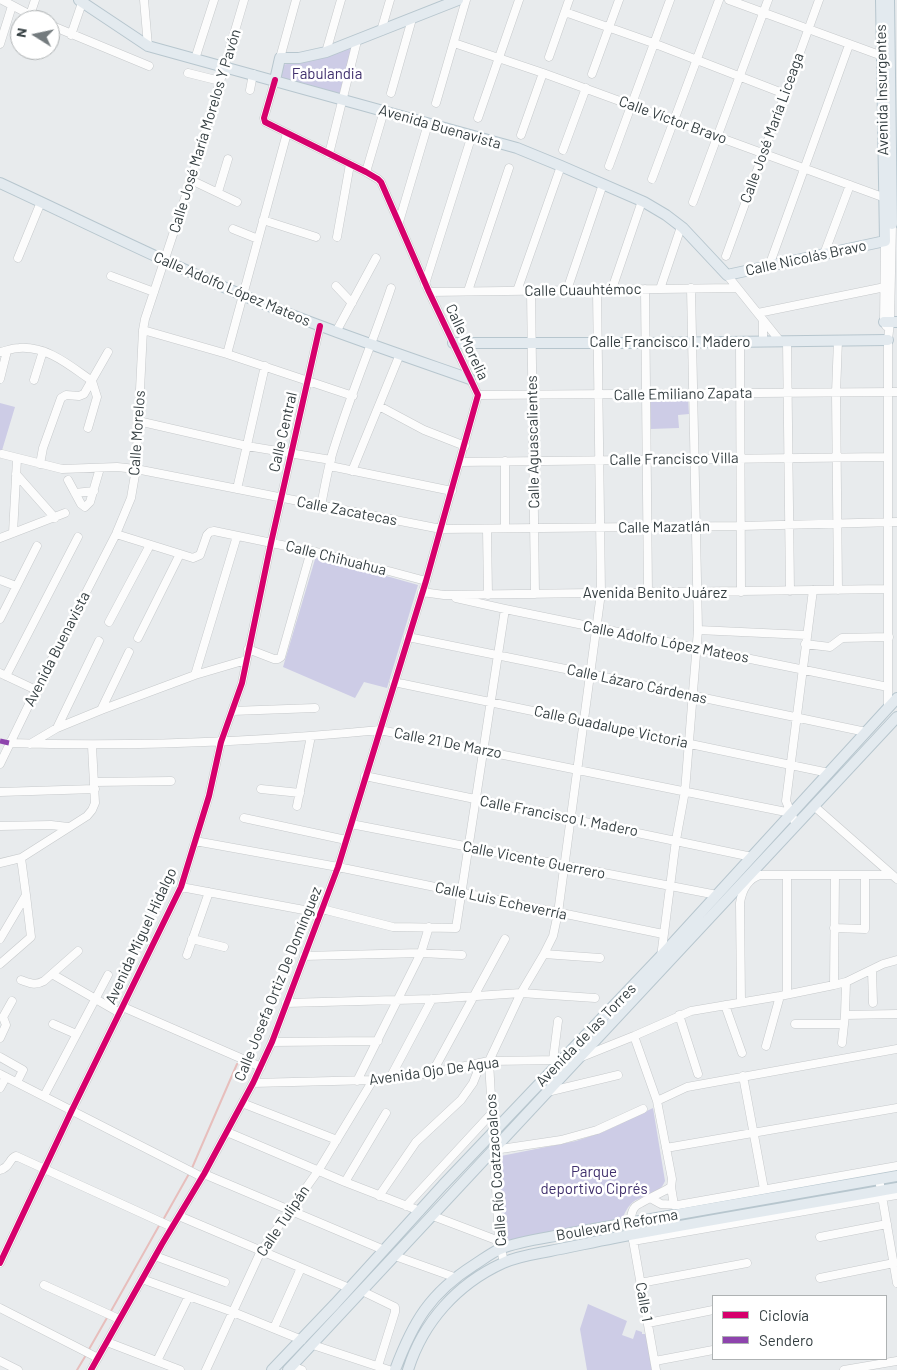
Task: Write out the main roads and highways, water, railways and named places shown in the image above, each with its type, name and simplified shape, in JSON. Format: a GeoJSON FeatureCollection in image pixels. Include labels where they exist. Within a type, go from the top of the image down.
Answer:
{"type":"FeatureCollection","features":[{"type":"Feature","properties":{"kind":"main road"},"geometry":{"type":"LineString","coordinates":[[275,80],[280,58],[299,58],[326,52],[412,18],[437,5],[458,0]]}},
{"type":"Feature","properties":{"kind":"main road","name":"Avenida Insurgentes"},"geometry":{"type":"LineString","coordinates":[[881,0],[889,30]]}},
{"type":"Feature","properties":{"kind":"main road","name":"Avenida Insurgentes"},"geometry":{"type":"LineString","coordinates":[[888,199],[894,175],[894,127],[889,75],[885,58],[889,30],[889,0]]}},
{"type":"Feature","properties":{"kind":"main road","name":"Avenida Buenavista"},"geometry":{"type":"LineString","coordinates":[[81,1],[148,46],[517,148],[561,166],[642,202],[666,215],[681,226],[727,275]]}},
{"type":"Feature","properties":{"kind":"main road","name":"Avenida Insurgentes"},"geometry":{"type":"LineString","coordinates":[[885,241],[891,224],[888,199],[889,75]]}},
{"type":"Feature","properties":{"kind":"main road","name":"Calle Adolfo López Mateos"},"geometry":{"type":"LineString","coordinates":[[0,183],[242,295],[336,332],[470,379]]}},
{"type":"Feature","properties":{"kind":"main road","name":"Calle Nicolás Bravo"},"geometry":{"type":"LineString","coordinates":[[727,275],[885,241]]}},
{"type":"Feature","properties":{"kind":"main road","name":"Calle Francisco I. Madero"},"geometry":{"type":"LineString","coordinates":[[453,343],[838,340],[889,327]]}},
{"type":"Feature","properties":{"kind":"main road","name":"Avenida de las Torres"},"geometry":{"type":"LineString","coordinates":[[272,1370],[492,1134],[557,1060],[661,956],[897,698]]}},
{"type":"Feature","properties":{"kind":"main road","name":"Avenida de las Torres"},"geometry":{"type":"LineString","coordinates":[[290,1368],[897,717]]}},
{"type":"Feature","properties":{"kind":"main road","name":"Boulevard Reforma"},"geometry":{"type":"LineString","coordinates":[[396,1370],[406,1341],[418,1319],[433,1298],[454,1278],[500,1245],[897,1176]]}},
{"type":"Feature","properties":{"kind":"main road","name":"Boulevard Reforma"},"geometry":{"type":"LineString","coordinates":[[408,1370],[425,1331],[448,1301],[469,1282],[504,1262],[530,1254],[882,1194],[897,1188]]}},
{"type":"Feature","properties":{"kind":"waterway"},"geometry":{"type":"LineString","coordinates":[[192,1168],[237,1064]]}},
{"type":"Feature","properties":{"kind":"waterway"},"geometry":{"type":"LineString","coordinates":[[163,1220],[190,1172]]}},
{"type":"Feature","properties":{"kind":"waterway"},"geometry":{"type":"LineString","coordinates":[[111,1311],[160,1224]]}},
{"type":"Feature","properties":{"kind":"waterway"},"geometry":{"type":"LineString","coordinates":[[88,1351],[108,1316]]}},
{"type":"Feature","properties":{"kind":"waterway"},"geometry":{"type":"LineString","coordinates":[[77,1370],[86,1355]]}},
{"type":"Feature","properties":{"kind":"park label","name":"Fabulandia"},"geometry":{"type":"Point","coordinates":[327,74]}},
{"type":"Feature","properties":{"kind":"park label","name":"Parque deportivo Ciprés"},"geometry":{"type":"Point","coordinates":[594,1180]}}]}
